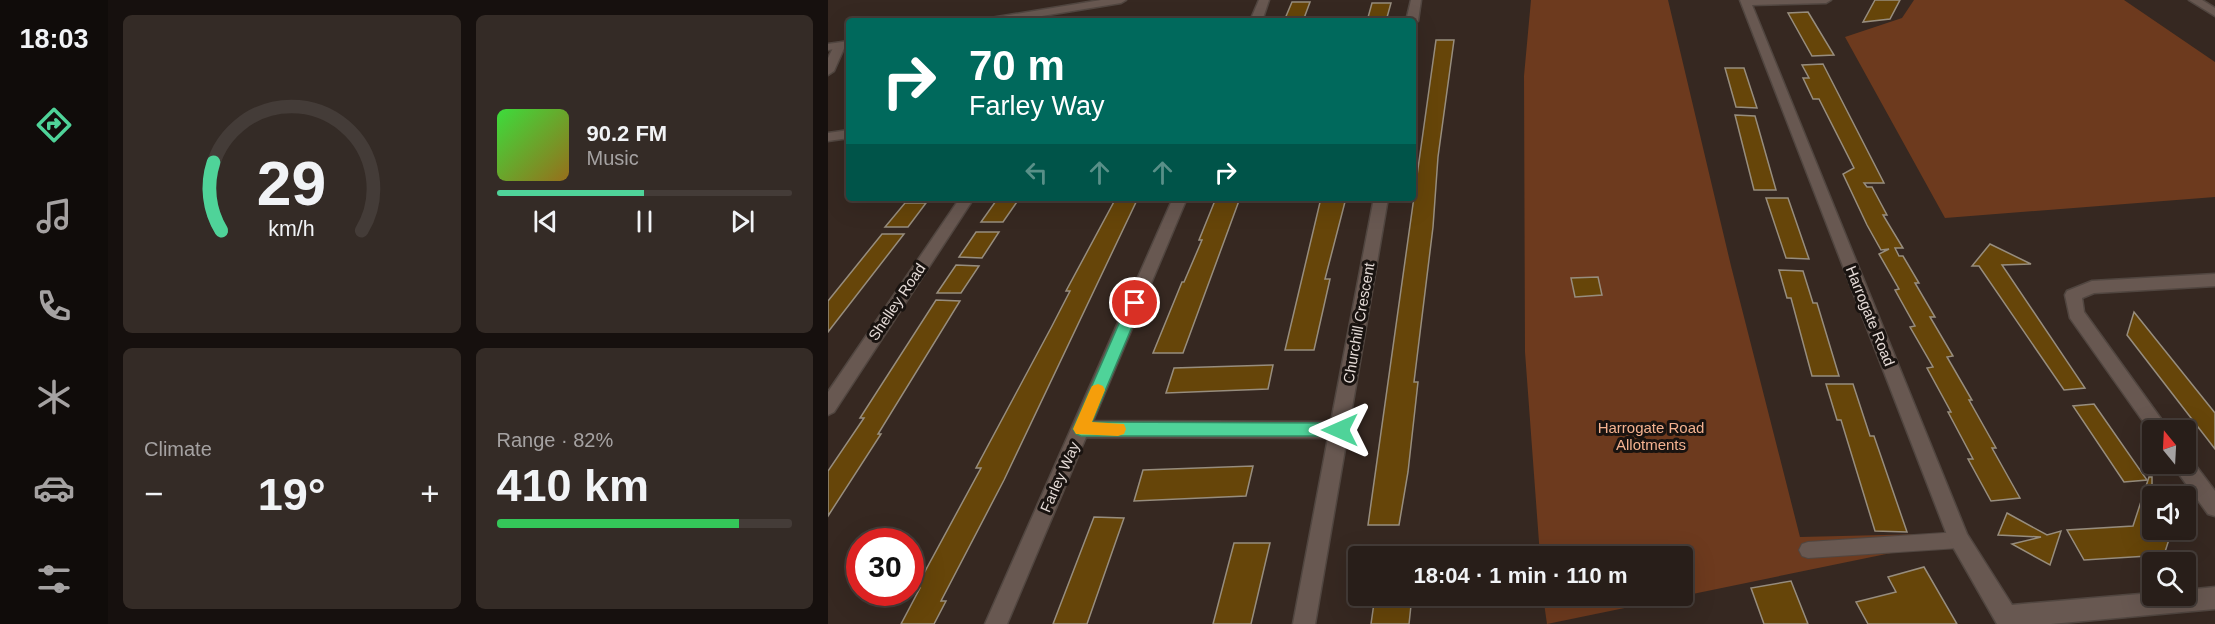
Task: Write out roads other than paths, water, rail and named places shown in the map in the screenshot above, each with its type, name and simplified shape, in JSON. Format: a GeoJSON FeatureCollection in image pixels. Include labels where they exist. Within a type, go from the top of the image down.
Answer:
{"type":"FeatureCollection","features":[{"type":"Feature","properties":{"kind":"street"},"geometry":{"type":"LineString","coordinates":[[1010,18],[1121,0]]}},
{"type":"Feature","properties":{"kind":"street"},"geometry":{"type":"LineString","coordinates":[[1257,18],[1264,0]]}},
{"type":"Feature","properties":{"kind":"street"},"geometry":{"type":"LineString","coordinates":[[1413,18],[1416,0]]}},
{"type":"Feature","properties":{"kind":"street"},"geometry":{"type":"LineString","coordinates":[[1745,1],[1826,0]]}},
{"type":"Feature","properties":{"kind":"street"},"geometry":{"type":"LineString","coordinates":[[2194,0],[2215,13]]}},
{"type":"Feature","properties":{"kind":"street","name":"Harrogate Road"},"geometry":{"type":"LineString","coordinates":[[1745,1],[1959,540],[2008,621]]}},
{"type":"Feature","properties":{"kind":"street"},"geometry":{"type":"LineString","coordinates":[[828,71],[839,46]]}},
{"type":"Feature","properties":{"kind":"street"},"geometry":{"type":"LineString","coordinates":[[828,137],[846,134]]}},
{"type":"Feature","properties":{"kind":"street","name":"Shelley Road"},"geometry":{"type":"LineString","coordinates":[[828,406],[965,201]]}},
{"type":"Feature","properties":{"kind":"street","name":"Farley Way"},"geometry":{"type":"LineString","coordinates":[[996,624],[1179,201]]}},
{"type":"Feature","properties":{"kind":"street","name":"Churchill Crescent"},"geometry":{"type":"LineString","coordinates":[[1304,624],[1380,201]]}},
{"type":"Feature","properties":{"kind":"street"},"geometry":{"type":"LineString","coordinates":[[2153,420],[2076,314],[2073,295],[2092,287],[2215,280]]}},
{"type":"Feature","properties":{"kind":"street"},"geometry":{"type":"LineString","coordinates":[[1081,429],[1340,430]]}},
{"type":"Feature","properties":{"kind":"street"},"geometry":{"type":"LineString","coordinates":[[2190,474],[2215,507]]}},
{"type":"Feature","properties":{"kind":"street"},"geometry":{"type":"LineString","coordinates":[[2008,621],[2215,598]]}},
{"type":"Feature","properties":{"kind":"lane"},"geometry":{"type":"LineString","coordinates":[[1808,550],[1959,540]]}},
{"type":"Feature","properties":{"kind":"park label","name":"Harrogate Road Allotments"},"geometry":{"type":"Point","coordinates":[1651,436]}}]}
